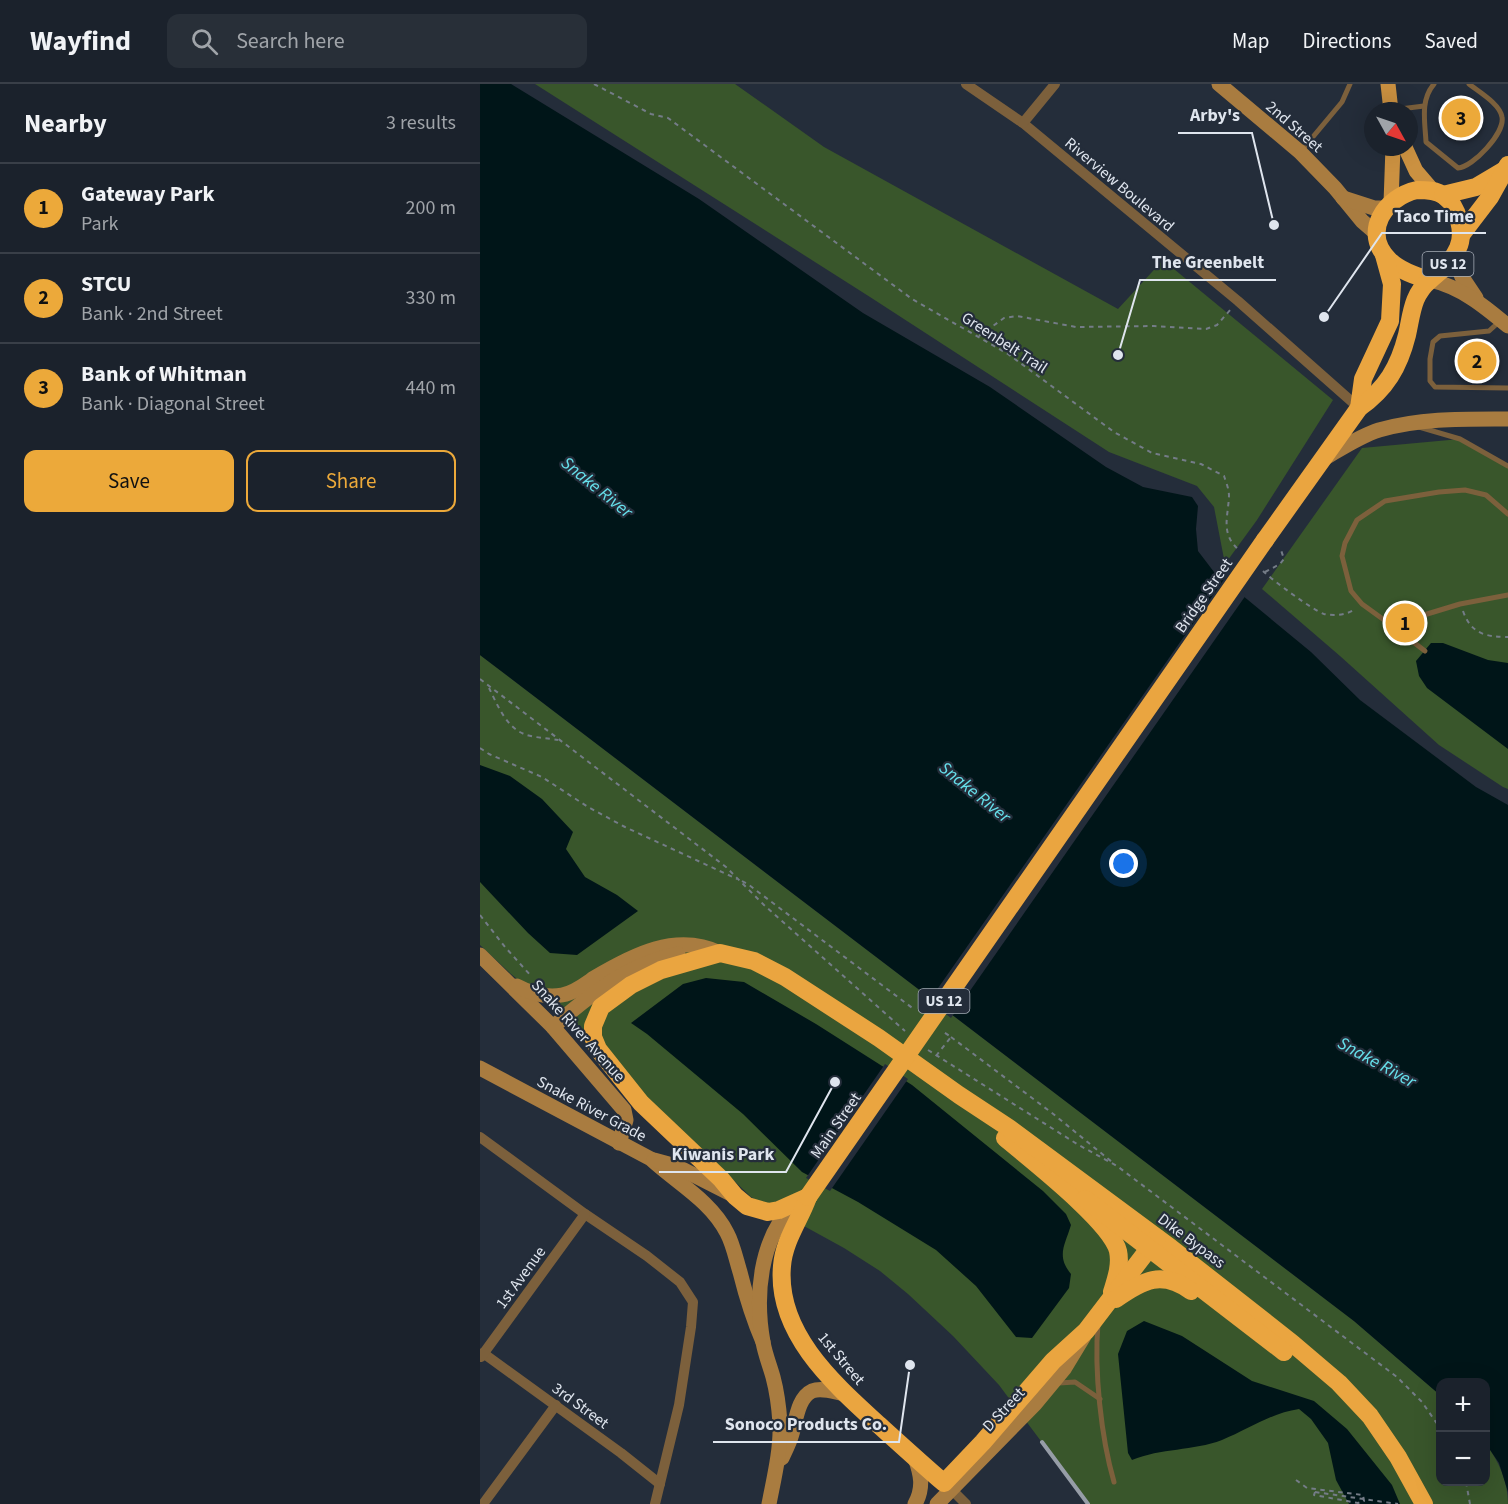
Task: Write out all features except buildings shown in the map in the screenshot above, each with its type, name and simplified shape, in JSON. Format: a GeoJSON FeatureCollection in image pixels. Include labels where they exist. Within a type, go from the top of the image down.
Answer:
{"type":"FeatureCollection","features":[{"type":"Feature","properties":{"kind":"highway","name":"US 12"},"geometry":{"type":"LineString","coordinates":[[1388,205],[1409,192],[1417,190],[1439,193],[1476,187],[1506,168]]}},
{"type":"Feature","properties":{"kind":"highway","name":"US 12"},"geometry":{"type":"LineString","coordinates":[[1461,235],[1490,197],[1506,168]]}},
{"type":"Feature","properties":{"kind":"highway","name":"US 12"},"geometry":{"type":"LineString","coordinates":[[1377,234],[1384,255],[1401,270],[1430,280],[1454,257],[1461,235],[1455,211],[1450,202],[1439,193]]}},
{"type":"Feature","properties":{"kind":"highway"},"geometry":{"type":"LineString","coordinates":[[1377,234],[1379,220],[1388,205]]}},
{"type":"Feature","properties":{"kind":"highway","name":"Bridge Street"},"geometry":{"type":"LineString","coordinates":[[1359,408],[1363,379],[1390,321],[1392,284],[1384,255]]}},
{"type":"Feature","properties":{"kind":"highway","name":"Bridge Street"},"geometry":{"type":"LineString","coordinates":[[1079,806],[1272,543],[1322,459],[1359,408],[1376,396],[1397,368],[1414,300],[1423,285],[1430,280]]}},
{"type":"Feature","properties":{"kind":"highway","name":"Main Street"},"geometry":{"type":"LineString","coordinates":[[802,1200],[1079,806]]}},
{"type":"Feature","properties":{"kind":"highway"},"geometry":{"type":"LineString","coordinates":[[720,953],[677,964],[644,978],[618,993],[598,1011],[593,1026],[595,1043],[641,1103],[747,1206],[760,1211],[779,1210],[802,1200]]}},
{"type":"Feature","properties":{"kind":"highway","name":"Dike Bypass"},"geometry":{"type":"LineString","coordinates":[[720,953],[754,961],[785,977],[879,1038],[1009,1128],[1314,1375],[1384,1437]]}},
{"type":"Feature","properties":{"kind":"highway","name":"Dike Bypass"},"geometry":{"type":"LineString","coordinates":[[959,1095],[1004,1137],[1258,1316],[1321,1367],[1363,1407],[1412,1481],[1424,1504]]}},
{"type":"Feature","properties":{"kind":"highway"},"geometry":{"type":"LineString","coordinates":[[1004,1137],[1100,1222],[1112,1237],[1119,1254],[1119,1269],[1103,1309]]}},
{"type":"Feature","properties":{"kind":"highway","name":"1st Street"},"geometry":{"type":"LineString","coordinates":[[802,1200],[784,1255],[783,1297],[788,1314],[806,1348],[844,1394],[948,1487]]}},
{"type":"Feature","properties":{"kind":"highway","name":"D Street"},"geometry":{"type":"LineString","coordinates":[[948,1487],[974,1452],[1053,1361],[1086,1331],[1153,1243]]}},
{"type":"Feature","properties":{"kind":"highway"},"geometry":{"type":"LineString","coordinates":[[1103,1309],[1125,1293],[1151,1280],[1159,1278],[1176,1281],[1314,1375]]}},
{"type":"Feature","properties":{"kind":"highway"},"geometry":{"type":"LineString","coordinates":[[915,1458],[941,1467],[955,1465],[974,1452]]}},
{"type":"Feature","properties":{"kind":"main road","name":"2nd Street"},"geometry":{"type":"LineString","coordinates":[[1219,84],[1300,153],[1362,221],[1377,234]]}},
{"type":"Feature","properties":{"kind":"main road"},"geometry":{"type":"LineString","coordinates":[[1388,84],[1390,102]]}},
{"type":"Feature","properties":{"kind":"main road"},"geometry":{"type":"LineString","coordinates":[[1388,205],[1392,156]]}},
{"type":"Feature","properties":{"kind":"main road"},"geometry":{"type":"LineString","coordinates":[[1409,156],[1416,171],[1439,193]]}},
{"type":"Feature","properties":{"kind":"main road","name":"2nd Street"},"geometry":{"type":"LineString","coordinates":[[1343,198],[1374,208],[1388,205]]}},
{"type":"Feature","properties":{"kind":"main road"},"geometry":{"type":"LineString","coordinates":[[1454,257],[1477,301]]}},
{"type":"Feature","properties":{"kind":"main road"},"geometry":{"type":"LineString","coordinates":[[1430,280],[1448,284],[1477,301],[1504,323]]}},
{"type":"Feature","properties":{"kind":"main road"},"geometry":{"type":"LineString","coordinates":[[1322,459],[1377,431],[1406,424],[1434,419],[1508,419]]}},
{"type":"Feature","properties":{"kind":"main road"},"geometry":{"type":"LineString","coordinates":[[500,974],[519,987],[534,993],[561,996],[575,991],[633,956],[657,948],[689,944],[700,945],[720,953]]}},
{"type":"Feature","properties":{"kind":"main road"},"geometry":{"type":"LineString","coordinates":[[641,1103],[579,1045],[553,1026],[610,983],[650,961],[689,952],[720,953]]}},
{"type":"Feature","properties":{"kind":"main road","name":"Snake River Avenue"},"geometry":{"type":"LineString","coordinates":[[480,955],[553,1026],[624,1110],[626,1120],[619,1143]]}},
{"type":"Feature","properties":{"kind":"main road","name":"Snake River Grade"},"geometry":{"type":"LineString","coordinates":[[480,1068],[651,1159],[700,1199],[716,1215],[728,1233],[752,1316],[763,1342]]}},
{"type":"Feature","properties":{"kind":"main road"},"geometry":{"type":"LineString","coordinates":[[651,1159],[676,1166],[735,1196]]}},
{"type":"Feature","properties":{"kind":"main road","name":"Main Street"},"geometry":{"type":"LineString","coordinates":[[768,1504],[775,1473],[780,1423],[774,1379],[763,1342],[759,1294],[764,1260],[778,1224],[784,1214],[802,1200]]}},
{"type":"Feature","properties":{"kind":"main road","name":"D Street"},"geometry":{"type":"LineString","coordinates":[[937,1504],[948,1487],[1024,1417],[1052,1385],[1071,1359],[1086,1331]]}},
{"type":"Feature","properties":{"kind":"main road"},"geometry":{"type":"LineString","coordinates":[[775,1473],[791,1438],[801,1401],[806,1395],[821,1389],[844,1394]]}},
{"type":"Feature","properties":{"kind":"main road"},"geometry":{"type":"LineString","coordinates":[[915,1458],[921,1489],[915,1504]]}},
{"type":"Feature","properties":{"kind":"street","name":"Riverview Boulevard"},"geometry":{"type":"LineString","coordinates":[[966,84],[1023,123],[1238,301],[1359,408]]}},
{"type":"Feature","properties":{"kind":"street"},"geometry":{"type":"LineString","coordinates":[[1023,123],[1055,84]]}},
{"type":"Feature","properties":{"kind":"street"},"geometry":{"type":"LineString","coordinates":[[480,1137],[647,1256],[680,1282],[693,1302],[679,1405],[655,1504]]}},
{"type":"Feature","properties":{"kind":"street","name":"1st Avenue"},"geometry":{"type":"LineString","coordinates":[[482,1355],[585,1214]]}},
{"type":"Feature","properties":{"kind":"street","name":"3rd Street"},"geometry":{"type":"LineString","coordinates":[[482,1355],[556,1405],[660,1484]]}},
{"type":"Feature","properties":{"kind":"street"},"geometry":{"type":"LineString","coordinates":[[483,1504],[556,1405]]}},
{"type":"Feature","properties":{"kind":"street","name":"1st Street"},"geometry":{"type":"LineString","coordinates":[[948,1487],[966,1504]]}},
{"type":"Feature","properties":{"kind":"lane"},"geometry":{"type":"LineString","coordinates":[[1300,153],[1342,102],[1350,84]]}},
{"type":"Feature","properties":{"kind":"lane"},"geometry":{"type":"LineString","coordinates":[[1434,84],[1427,91],[1424,106],[1426,142],[1458,168],[1464,167],[1481,155],[1502,125],[1499,109],[1469,84]]}},
{"type":"Feature","properties":{"kind":"lane"},"geometry":{"type":"LineString","coordinates":[[1418,107],[1424,106]]}},
{"type":"Feature","properties":{"kind":"lane"},"geometry":{"type":"LineString","coordinates":[[1504,323],[1489,332],[1440,336],[1433,342],[1430,381],[1435,387],[1508,388]]}},
{"type":"Feature","properties":{"kind":"lane"},"geometry":{"type":"LineString","coordinates":[[1406,424],[1460,440],[1508,466]]}},
{"type":"Feature","properties":{"kind":"lane"},"geometry":{"type":"LineString","coordinates":[[1425,651],[1362,604],[1351,591],[1342,556],[1345,543],[1357,520],[1385,501],[1465,490],[1486,495],[1508,514]]}},
{"type":"Feature","properties":{"kind":"lane"},"geometry":{"type":"LineString","coordinates":[[1392,625],[1460,604],[1508,595]]}},
{"type":"Feature","properties":{"kind":"lane"},"geometry":{"type":"LineString","coordinates":[[1103,1309],[1097,1341],[1100,1399],[1107,1455],[1114,1482]]}},
{"type":"Feature","properties":{"kind":"lane"},"geometry":{"type":"LineString","coordinates":[[1052,1385],[1061,1382],[1075,1382],[1100,1399]]}},
{"type":"Feature","properties":{"kind":"path","name":"Greenbelt Trail"},"geometry":{"type":"LineString","coordinates":[[594,84],[651,114],[668,118],[912,299],[1008,354],[1114,432],[1152,453],[1201,464],[1224,476],[1229,493],[1225,521],[1233,545],[1241,552]]}},
{"type":"Feature","properties":{"kind":"path"},"geometry":{"type":"LineString","coordinates":[[979,336],[1004,318],[1017,316],[1076,327],[1154,326],[1206,329],[1217,325],[1238,301]]}},
{"type":"Feature","properties":{"kind":"path"},"geometry":{"type":"LineString","coordinates":[[1264,572],[1280,564],[1284,559],[1282,549],[1272,543]]}},
{"type":"Feature","properties":{"kind":"path"},"geometry":{"type":"LineString","coordinates":[[1257,566],[1323,614],[1348,615],[1362,604]]}},
{"type":"Feature","properties":{"kind":"path"},"geometry":{"type":"LineString","coordinates":[[1460,604],[1467,623],[1479,633],[1508,637]]}},
{"type":"Feature","properties":{"kind":"path"},"geometry":{"type":"LineString","coordinates":[[480,679],[726,867],[808,945],[912,1037]]}},
{"type":"Feature","properties":{"kind":"path"},"geometry":{"type":"LineString","coordinates":[[488,686],[509,723],[524,734],[559,740]]}},
{"type":"Feature","properties":{"kind":"path"},"geometry":{"type":"LineString","coordinates":[[480,748],[542,777],[588,807],[625,827],[749,885],[915,1010]]}},
{"type":"Feature","properties":{"kind":"path"},"geometry":{"type":"LineString","coordinates":[[480,915],[532,977]]}},
{"type":"Feature","properties":{"kind":"path"},"geometry":{"type":"LineString","coordinates":[[940,1029],[1397,1377],[1422,1402],[1436,1422]]}},
{"type":"Feature","properties":{"kind":"path"},"geometry":{"type":"LineString","coordinates":[[936,1056],[951,1037]]}},
{"type":"Feature","properties":{"kind":"path"},"geometry":{"type":"LineString","coordinates":[[928,1050],[1077,1144],[1117,1166]]}},
{"type":"Feature","properties":{"kind":"path"},"geometry":{"type":"LineString","coordinates":[[1296,1480],[1307,1488],[1363,1495],[1364,1497],[1364,1501],[1358,1503],[1314,1495],[1315,1492],[1355,1497],[1365,1499],[1376,1500],[1398,1504]]}},
{"type":"Feature","properties":{"kind":"path"},"geometry":{"type":"LineString","coordinates":[[1467,1486],[1470,1504]]}},
{"type":"Feature","properties":{"kind":"green space"},"geometry":{"type":"Polygon","coordinates":[[[535,84],[735,84],[824,147],[1118,309],[1163,260],[1333,400],[1257,520],[1225,564],[1214,507],[1197,486],[1109,452],[535,84]]]}},
{"type":"Feature","properties":{"kind":"green space"},"geometry":{"type":"Polygon","coordinates":[[[1460,439],[1508,466],[1508,789],[1439,745],[1262,589],[1362,448],[1460,439]]]}},
{"type":"Feature","properties":{"kind":"green space"},"geometry":{"type":"Polygon","coordinates":[[[480,655],[1354,1321],[1436,1392],[1436,1486],[1490,1486],[1490,1450],[1502,1472],[1508,1504],[1088,1504],[999,1385],[953,1336],[908,1294],[880,1271],[844,1248],[751,1197],[564,1017],[511,974],[480,945],[480,655]]]}},
{"type":"Feature","properties":{"kind":"water","name":"Snake River"},"geometry":{"type":"Polygon","coordinates":[[[480,84],[511,84],[699,199],[863,313],[990,387],[1106,467],[1143,487],[1192,497],[1198,506],[1196,529],[1198,551],[1214,572],[1311,652],[1360,700],[1476,787],[1508,805],[1508,1492],[1499,1463],[1490,1450],[1490,1378],[1436,1378],[1436,1392],[1354,1321],[480,655],[480,84]]]}},
{"type":"Feature","properties":{"kind":"water"},"geometry":{"type":"Polygon","coordinates":[[[1431,643],[1443,643],[1488,660],[1508,663],[1508,749],[1427,688],[1419,676],[1416,661],[1431,643]]]}},
{"type":"Feature","properties":{"kind":"water"},"geometry":{"type":"Polygon","coordinates":[[[480,765],[510,776],[542,799],[573,832],[566,849],[585,877],[617,895],[638,911],[577,955],[550,953],[528,933],[480,882],[480,765]]]}},
{"type":"Feature","properties":{"kind":"water"},"geometry":{"type":"Polygon","coordinates":[[[706,978],[744,982],[816,1024],[912,1085],[1043,1191],[1066,1214],[1071,1225],[1063,1256],[1066,1268],[1071,1274],[1069,1288],[1032,1338],[1016,1337],[976,1286],[936,1250],[858,1202],[802,1172],[743,1114],[631,1023],[683,984],[706,978]]]}},
{"type":"Feature","properties":{"kind":"water"},"geometry":{"type":"Polygon","coordinates":[[[1144,1321],[1182,1336],[1252,1381],[1314,1401],[1347,1429],[1392,1485],[1400,1504],[1349,1504],[1336,1480],[1328,1443],[1311,1419],[1299,1409],[1269,1418],[1211,1444],[1154,1453],[1132,1460],[1128,1453],[1118,1354],[1127,1331],[1144,1321]]]}},
{"type":"Feature","properties":{"kind":"pier"},"geometry":{"type":"Polygon","coordinates":[[[1225,578],[1246,595],[951,1018],[929,1001],[1225,578]]]}},
{"type":"Feature","properties":{"kind":"pier"},"geometry":{"type":"Polygon","coordinates":[[[885,1064],[908,1079],[830,1191],[806,1178],[885,1064]]]}},
{"type":"Feature","properties":{"kind":"railway"},"geometry":{"type":"LineString","coordinates":[[1042,1442],[1088,1504]]}},
{"type":"Feature","properties":{"kind":"place","name":"Bank of Whitman"},"geometry":{"type":"Point","coordinates":[1461,118]}},
{"type":"Feature","properties":{"kind":"place","name":"Arby's"},"geometry":{"type":"Point","coordinates":[1274,225]}},
{"type":"Feature","properties":{"kind":"place","name":"Taco Time"},"geometry":{"type":"Point","coordinates":[1324,317]}},
{"type":"Feature","properties":{"kind":"place","name":"The Greenbelt"},"geometry":{"type":"Point","coordinates":[1118,355]}},
{"type":"Feature","properties":{"kind":"place","name":"STCU"},"geometry":{"type":"Point","coordinates":[1477,361]}},
{"type":"Feature","properties":{"kind":"place","name":"Gateway Park"},"geometry":{"type":"Point","coordinates":[1405,623]}},
{"type":"Feature","properties":{"kind":"place","name":"Kiwanis Park"},"geometry":{"type":"Point","coordinates":[835,1082]}},
{"type":"Feature","properties":{"kind":"place","name":"Sonoco Products Co."},"geometry":{"type":"Point","coordinates":[910,1365]}}]}
